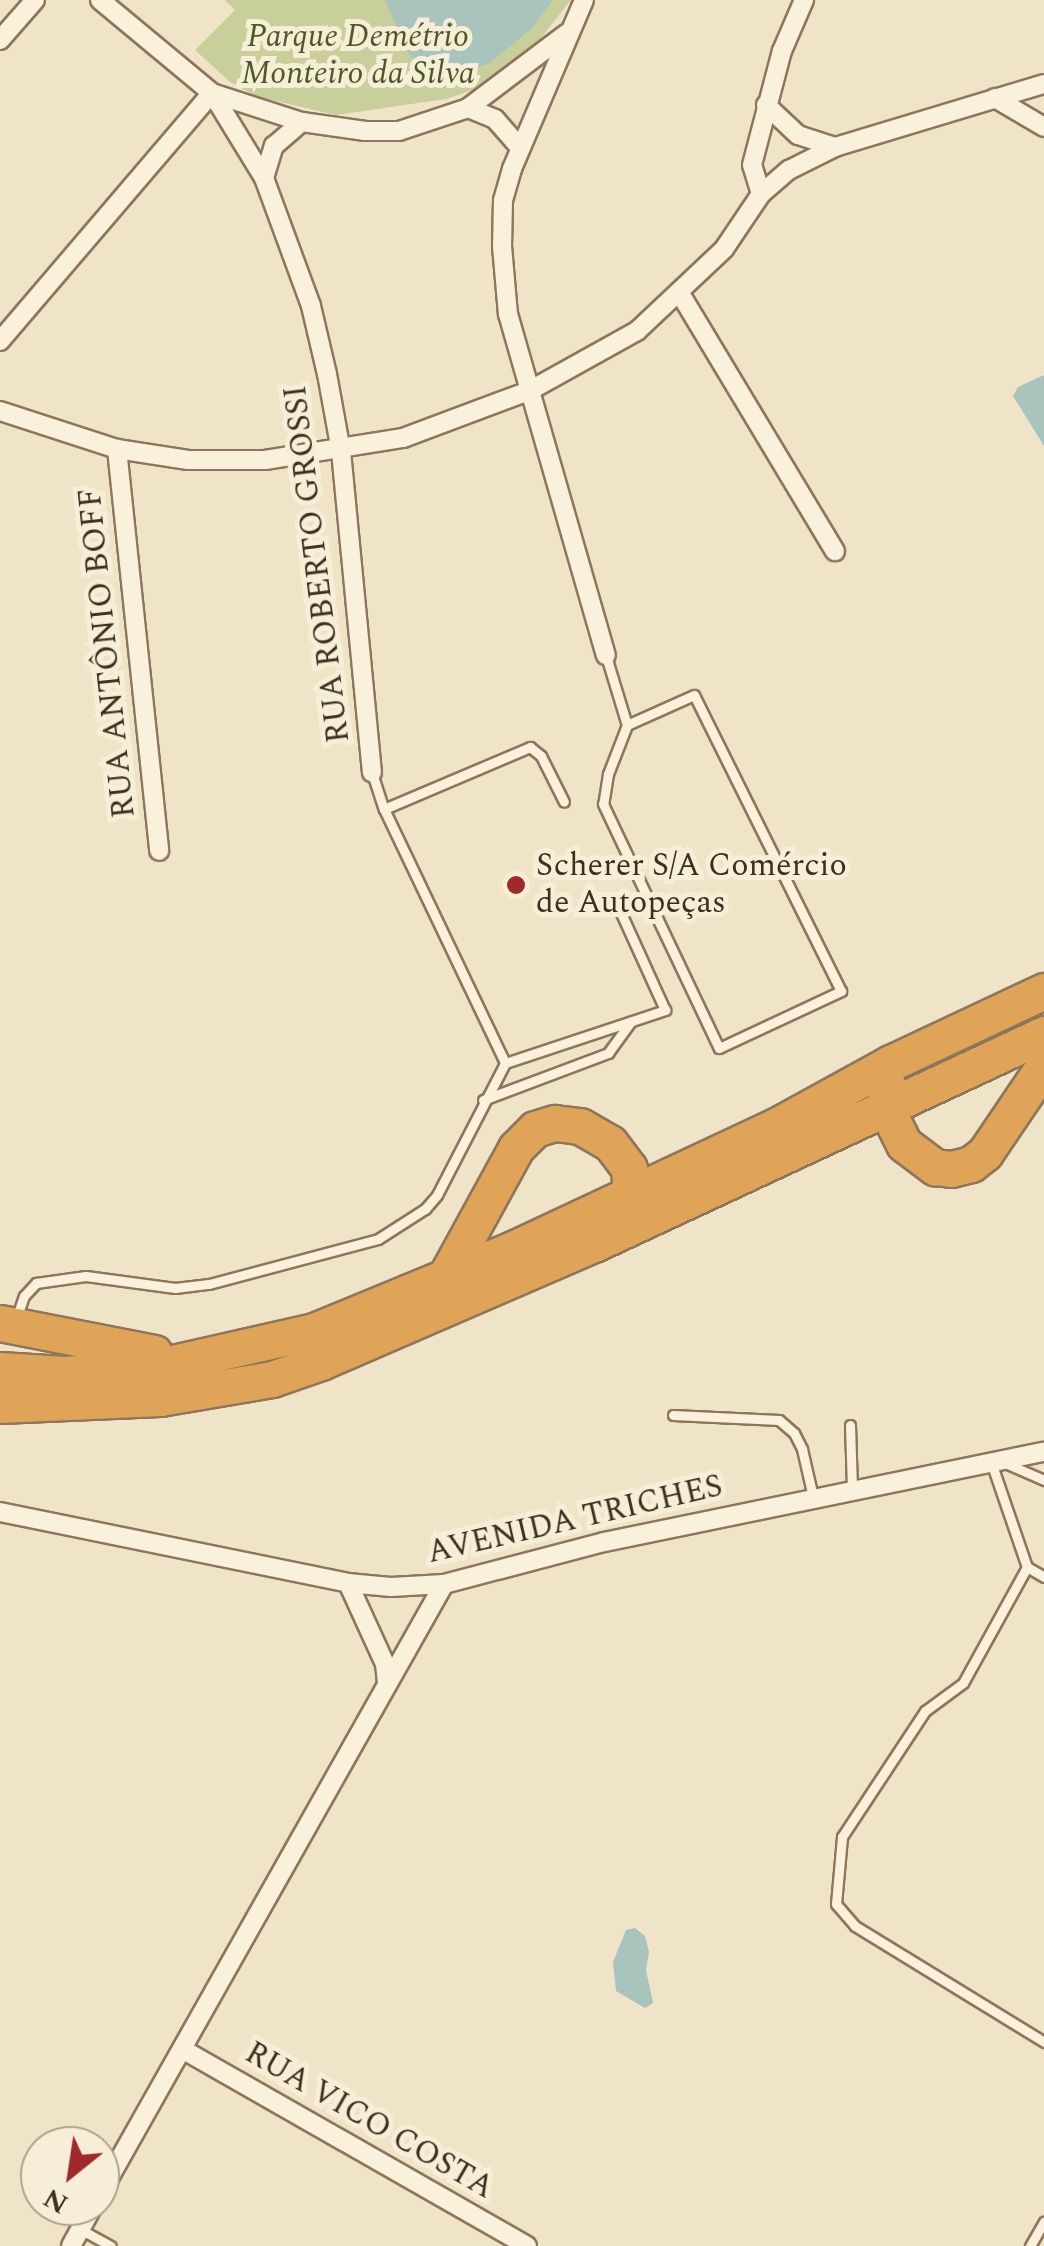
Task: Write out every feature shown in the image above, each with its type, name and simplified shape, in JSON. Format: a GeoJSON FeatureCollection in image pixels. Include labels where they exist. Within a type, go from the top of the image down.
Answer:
{"type":"FeatureCollection","features":[{"type":"Feature","properties":{"kind":"highway"},"geometry":{"type":"LineString","coordinates":[[0,1370],[64,1374],[146,1369],[314,1331],[631,1194],[1044,991]]}},
{"type":"Feature","properties":{"kind":"highway"},"geometry":{"type":"LineString","coordinates":[[0,1405],[160,1398],[272,1379],[390,1334],[594,1244],[1044,1034]]}},
{"type":"Feature","properties":{"kind":"highway"},"geometry":{"type":"LineString","coordinates":[[891,1063],[886,1106],[904,1144],[920,1159],[951,1169],[971,1164],[995,1140],[1044,1066]]}},
{"type":"Feature","properties":{"kind":"highway"},"geometry":{"type":"LineString","coordinates":[[446,1276],[516,1148],[536,1129],[556,1123],[580,1126],[610,1143],[628,1168],[631,1194],[620,1216],[594,1244]]}},
{"type":"Feature","properties":{"kind":"highway"},"geometry":{"type":"LineString","coordinates":[[7,1325],[95,1345],[194,1358]]}},
{"type":"Feature","properties":{"kind":"street"},"geometry":{"type":"LineString","coordinates":[[0,40],[36,0]]}},
{"type":"Feature","properties":{"kind":"street"},"geometry":{"type":"LineString","coordinates":[[100,0],[212,93],[302,122],[399,131],[468,108],[570,30]]}},
{"type":"Feature","properties":{"kind":"street"},"geometry":{"type":"LineString","coordinates":[[584,0],[520,148],[503,200],[502,246],[508,314],[606,655]]}},
{"type":"Feature","properties":{"kind":"street"},"geometry":{"type":"LineString","coordinates":[[761,194],[752,165],[782,50],[804,0]]}},
{"type":"Feature","properties":{"kind":"street"},"geometry":{"type":"LineString","coordinates":[[0,411],[117,449],[188,460],[265,460],[403,438],[529,390],[637,331],[680,295],[724,249],[761,194],[790,170],[835,147],[1044,84]]}},
{"type":"Feature","properties":{"kind":"street"},"geometry":{"type":"LineString","coordinates":[[0,342],[212,93]]}},
{"type":"Feature","properties":{"kind":"street","name":"RUA ROBERTO GROSSI"},"geometry":{"type":"LineString","coordinates":[[212,93],[264,178],[311,306],[340,451],[372,773]]}},
{"type":"Feature","properties":{"kind":"street"},"geometry":{"type":"LineString","coordinates":[[995,98],[1044,127]]}},
{"type":"Feature","properties":{"kind":"street"},"geometry":{"type":"LineString","coordinates":[[766,105],[798,135],[835,147]]}},
{"type":"Feature","properties":{"kind":"street"},"geometry":{"type":"LineString","coordinates":[[468,108],[495,119],[520,148]]}},
{"type":"Feature","properties":{"kind":"street"},"geometry":{"type":"LineString","coordinates":[[264,178],[274,146],[302,122]]}},
{"type":"Feature","properties":{"kind":"street"},"geometry":{"type":"LineString","coordinates":[[680,295],[835,551]]}},
{"type":"Feature","properties":{"kind":"street","name":"RUA ANTÔNIO BOFF"},"geometry":{"type":"LineString","coordinates":[[117,449],[160,851]]}},
{"type":"Feature","properties":{"kind":"street","name":"AVENIDA TRICHES"},"geometry":{"type":"LineString","coordinates":[[0,1512],[348,1583],[391,1587],[444,1584],[604,1542],[1044,1452]]}},
{"type":"Feature","properties":{"kind":"street"},"geometry":{"type":"LineString","coordinates":[[348,1583],[384,1664],[387,1685]]}},
{"type":"Feature","properties":{"kind":"street"},"geometry":{"type":"LineString","coordinates":[[120,2159],[444,1584]]}},
{"type":"Feature","properties":{"kind":"street","name":"RUA VICO COSTA"},"geometry":{"type":"LineString","coordinates":[[182,2049],[527,2246]]}},
{"type":"Feature","properties":{"kind":"lane"},"geometry":{"type":"LineString","coordinates":[[606,655],[627,724],[608,774],[603,804],[720,1048],[841,991],[694,695],[627,724]]}},
{"type":"Feature","properties":{"kind":"lane"},"geometry":{"type":"LineString","coordinates":[[384,809],[530,747],[542,756],[564,802]]}},
{"type":"Feature","properties":{"kind":"lane"},"geometry":{"type":"LineString","coordinates":[[372,773],[384,809],[505,1064]]}},
{"type":"Feature","properties":{"kind":"lane"},"geometry":{"type":"LineString","coordinates":[[7,1325],[36,1283],[61,1277],[110,1278],[175,1288],[209,1284],[378,1239],[424,1209],[437,1196],[483,1100],[505,1064],[665,1010],[615,900]]}},
{"type":"Feature","properties":{"kind":"lane"},"geometry":{"type":"LineString","coordinates":[[483,1100],[608,1053],[631,1021]]}},
{"type":"Feature","properties":{"kind":"lane"},"geometry":{"type":"LineString","coordinates":[[673,1415],[780,1420],[802,1448],[814,1497]]}},
{"type":"Feature","properties":{"kind":"lane"},"geometry":{"type":"LineString","coordinates":[[850,1425],[852,1489]]}},
{"type":"Feature","properties":{"kind":"lane"},"geometry":{"type":"LineString","coordinates":[[996,1461],[1044,1480]]}},
{"type":"Feature","properties":{"kind":"lane"},"geometry":{"type":"LineString","coordinates":[[996,1461],[1026,1567],[963,1682],[925,1711],[842,1837],[836,1904],[855,1926],[1044,2042]]}},
{"type":"Feature","properties":{"kind":"lane"},"geometry":{"type":"LineString","coordinates":[[1026,1567],[1044,1577]]}},
{"type":"Feature","properties":{"kind":"lane"},"geometry":{"type":"LineString","coordinates":[[1030,2246],[1044,2222]]}},
{"type":"Feature","properties":{"kind":"lane"},"geometry":{"type":"LineString","coordinates":[[76,2238],[111,2246]]}},
{"type":"Feature","properties":{"kind":"green space","name":"Parque Demétrio Monteiro da Silva"},"geometry":{"type":"Polygon","coordinates":[[[225,0],[571,0],[522,62],[482,87],[446,99],[336,115],[258,97],[230,82],[195,50],[235,10],[225,0]]]}},
{"type":"Feature","properties":{"kind":"water"},"geometry":{"type":"Polygon","coordinates":[[[385,0],[553,0],[530,30],[488,64],[470,70],[434,66],[410,57],[385,0]]]}},
{"type":"Feature","properties":{"kind":"water"},"geometry":{"type":"Polygon","coordinates":[[[1044,375],[1044,446],[1013,396],[1018,387],[1044,375]]]}},
{"type":"Feature","properties":{"kind":"water"},"geometry":{"type":"Polygon","coordinates":[[[635,1928],[645,1936],[649,1952],[646,1970],[653,2003],[645,2008],[616,1991],[613,1962],[626,1930],[635,1928]]]}},
{"type":"Feature","properties":{"kind":"place","name":"Scherer S/A Comércio de Autopeças"},"geometry":{"type":"Point","coordinates":[516,885]}}]}
